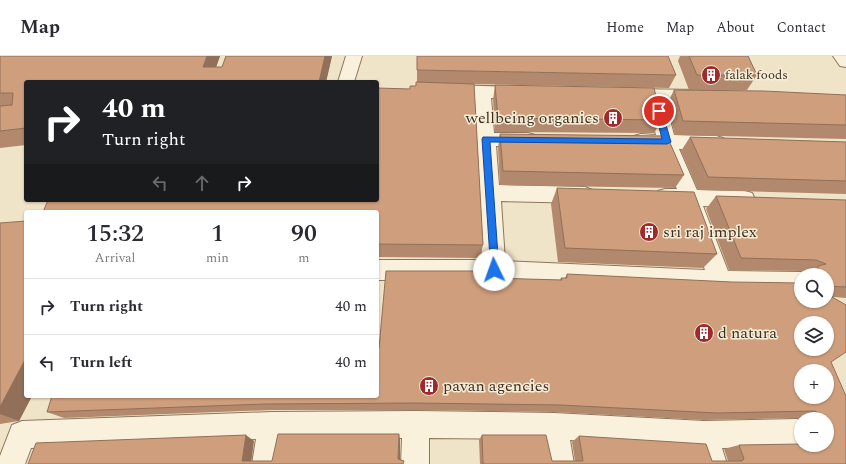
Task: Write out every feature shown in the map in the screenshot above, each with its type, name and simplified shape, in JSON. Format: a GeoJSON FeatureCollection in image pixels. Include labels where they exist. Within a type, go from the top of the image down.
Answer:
{"type":"FeatureCollection","features":[{"type":"Feature","properties":{"kind":"street"},"geometry":{"type":"LineString","coordinates":[[347,80],[354,56]]}},
{"type":"Feature","properties":{"kind":"street"},"geometry":{"type":"LineString","coordinates":[[842,56],[846,62]]}},
{"type":"Feature","properties":{"kind":"street"},"geometry":{"type":"LineString","coordinates":[[615,95],[655,96],[678,89],[719,96]]}},
{"type":"Feature","properties":{"kind":"street"},"geometry":{"type":"LineString","coordinates":[[429,91],[543,94]]}},
{"type":"Feature","properties":{"kind":"street"},"geometry":{"type":"LineString","coordinates":[[482,92],[494,270]]}},
{"type":"Feature","properties":{"kind":"street"},"geometry":{"type":"LineString","coordinates":[[655,96],[667,142],[690,197],[720,281]]}},
{"type":"Feature","properties":{"kind":"street"},"geometry":{"type":"LineString","coordinates":[[486,139],[549,140]]}},
{"type":"Feature","properties":{"kind":"street"},"geometry":{"type":"LineString","coordinates":[[628,141],[729,144]]}},
{"type":"Feature","properties":{"kind":"street"},"geometry":{"type":"LineString","coordinates":[[490,193],[606,196]]}},
{"type":"Feature","properties":{"kind":"street"},"geometry":{"type":"LineString","coordinates":[[644,196],[760,200]]}},
{"type":"Feature","properties":{"kind":"street"},"geometry":{"type":"LineString","coordinates":[[379,270],[494,270],[720,281],[794,282]]}},
{"type":"Feature","properties":{"kind":"street"},"geometry":{"type":"LineString","coordinates":[[415,464],[416,424]]}},
{"type":"Feature","properties":{"kind":"street"},"geometry":{"type":"LineString","coordinates":[[11,464],[22,435],[272,425],[416,424],[554,426],[704,435],[794,433]]}},
{"type":"Feature","properties":{"kind":"street"},"geometry":{"type":"LineString","coordinates":[[266,464],[272,425]]}},
{"type":"Feature","properties":{"kind":"street"},"geometry":{"type":"LineString","coordinates":[[554,426],[560,464]]}},
{"type":"Feature","properties":{"kind":"street"},"geometry":{"type":"LineString","coordinates":[[704,435],[713,464]]}},
{"type":"Feature","properties":{"kind":"building"},"geometry":{"type":"Polygon","coordinates":[[[0,56],[207,56],[203,67],[222,67],[226,56],[325,56],[319,80],[24,80],[24,128],[0,131],[0,106],[12,105],[13,93],[0,93],[0,56]]]}},
{"type":"Feature","properties":{"kind":"building"},"geometry":{"type":"Polygon","coordinates":[[[417,56],[668,56],[676,75],[417,70],[417,56]]]}},
{"type":"Feature","properties":{"kind":"building"},"geometry":{"type":"Polygon","coordinates":[[[689,56],[748,56],[757,75],[697,75],[689,56]]]}},
{"type":"Feature","properties":{"kind":"building"},"geometry":{"type":"Polygon","coordinates":[[[416,82],[474,84],[483,245],[379,244],[379,210],[44,210],[47,202],[379,202],[379,88],[410,89],[410,86],[416,86],[416,82]]]}},
{"type":"Feature","properties":{"kind":"building"},"geometry":{"type":"Polygon","coordinates":[[[495,85],[654,88],[662,120],[498,118],[495,85]]]}},
{"type":"Feature","properties":{"kind":"building"},"geometry":{"type":"Polygon","coordinates":[[[674,90],[764,91],[846,95],[846,125],[683,121],[674,90]]]}},
{"type":"Feature","properties":{"kind":"building"},"geometry":{"type":"Polygon","coordinates":[[[500,134],[667,136],[684,175],[503,171],[500,134]]]}},
{"type":"Feature","properties":{"kind":"building"},"geometry":{"type":"Polygon","coordinates":[[[690,137],[846,142],[846,181],[708,177],[690,137]]]}},
{"type":"Feature","properties":{"kind":"building"},"geometry":{"type":"Polygon","coordinates":[[[557,188],[694,192],[717,254],[565,248],[557,188]]]}},
{"type":"Feature","properties":{"kind":"building"},"geometry":{"type":"Polygon","coordinates":[[[716,196],[846,200],[846,287],[834,286],[834,268],[818,268],[818,266],[826,264],[816,260],[741,258],[716,196]]]}},
{"type":"Feature","properties":{"kind":"building"},"geometry":{"type":"Polygon","coordinates":[[[24,221],[24,362],[0,407],[0,223],[24,221]]]}},
{"type":"Feature","properties":{"kind":"building"},"geometry":{"type":"Polygon","coordinates":[[[386,271],[491,271],[492,278],[562,280],[561,278],[567,278],[567,274],[732,282],[794,283],[794,308],[834,308],[834,298],[846,305],[846,352],[831,362],[832,364],[794,364],[794,404],[834,404],[834,369],[846,396],[846,464],[483,464],[482,435],[546,435],[552,461],[583,461],[579,436],[706,444],[712,461],[742,461],[744,459],[739,445],[794,444],[794,452],[834,452],[834,412],[717,413],[560,405],[416,403],[265,404],[47,412],[51,398],[379,398],[379,348],[386,271]]]}},
{"type":"Feature","properties":{"kind":"building"},"geometry":{"type":"Polygon","coordinates":[[[278,434],[399,434],[398,459],[404,461],[403,464],[28,464],[36,443],[246,435],[242,461],[272,461],[278,434]]]}},
{"type":"Feature","properties":{"kind":"place","name":"falak foods"},"geometry":{"type":"Point","coordinates":[711,75]}},
{"type":"Feature","properties":{"kind":"place","name":"wellbeing organics"},"geometry":{"type":"Point","coordinates":[613,118]}},
{"type":"Feature","properties":{"kind":"place","name":"sri raj implex"},"geometry":{"type":"Point","coordinates":[649,232]}},
{"type":"Feature","properties":{"kind":"place","name":"d natura"},"geometry":{"type":"Point","coordinates":[704,333]}},
{"type":"Feature","properties":{"kind":"place","name":"pavan agencies"},"geometry":{"type":"Point","coordinates":[429,386]}},
{"type":"Feature","properties":{"kind":"route"},"geometry":{"type":"LineString","coordinates":[[494,270],[486,139],[667,142],[659,111]]}}]}
